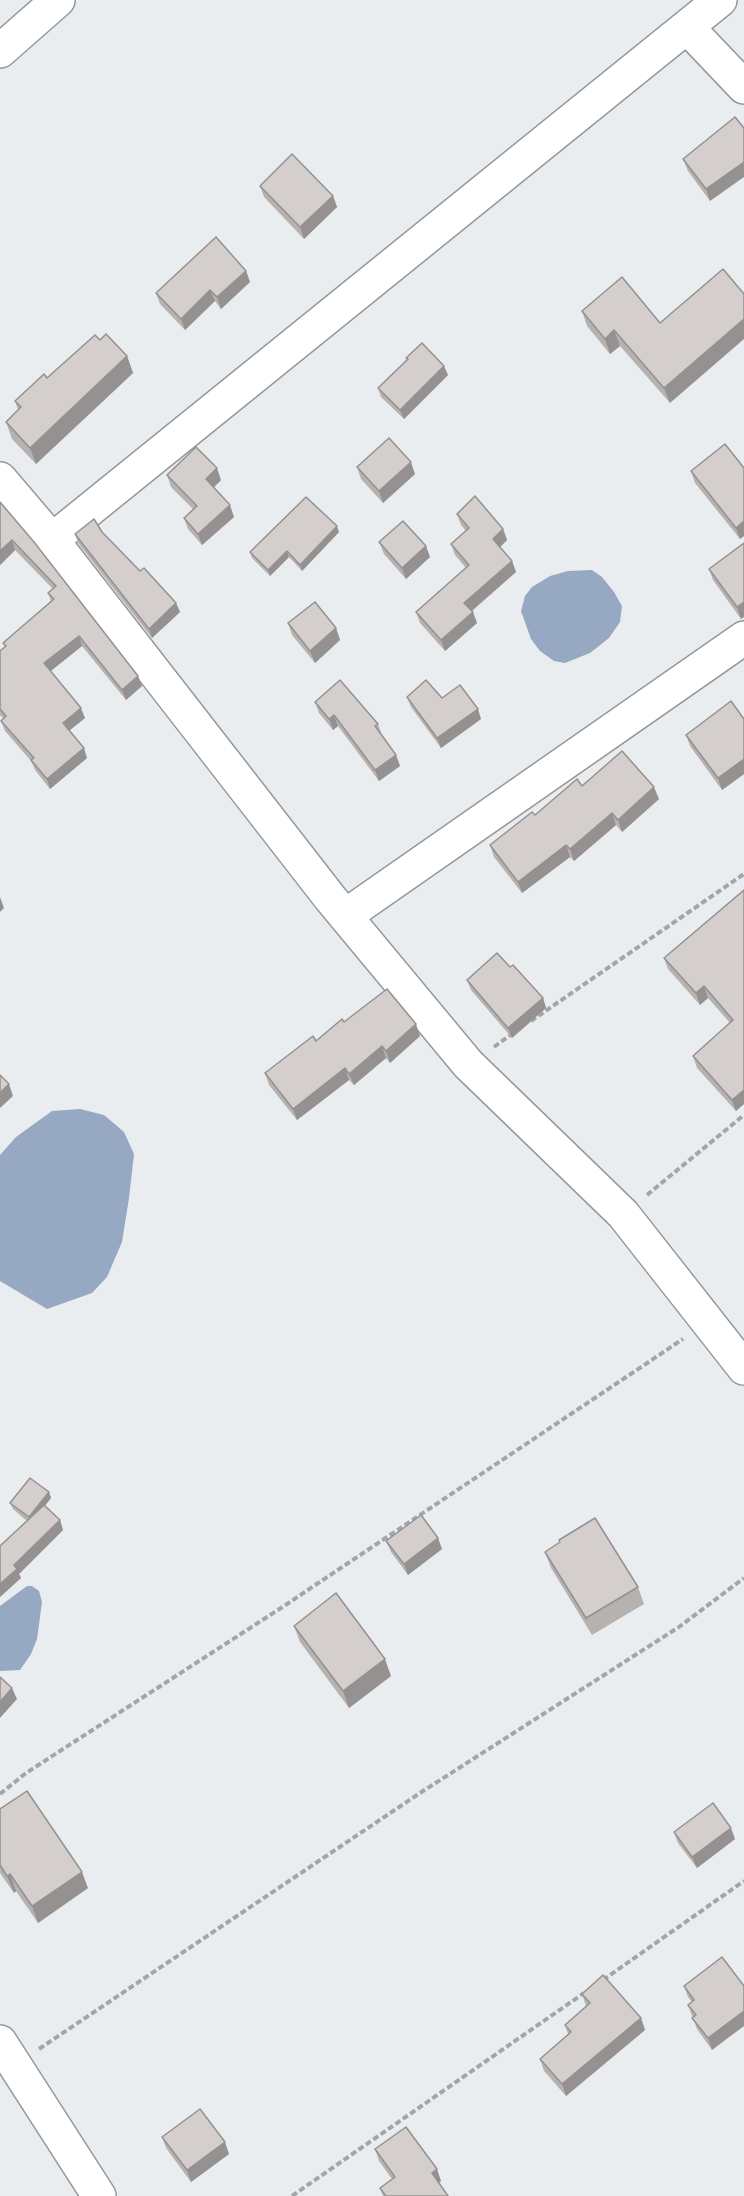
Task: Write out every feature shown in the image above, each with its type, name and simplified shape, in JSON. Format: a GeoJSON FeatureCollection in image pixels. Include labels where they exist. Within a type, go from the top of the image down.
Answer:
{"type":"FeatureCollection","features":[{"type":"Feature","properties":{"kind":"street"},"geometry":{"type":"LineString","coordinates":[[0,51],[58,0]]}},
{"type":"Feature","properties":{"kind":"street"},"geometry":{"type":"LineString","coordinates":[[52,540],[720,0]]}},
{"type":"Feature","properties":{"kind":"street"},"geometry":{"type":"LineString","coordinates":[[687,27],[744,87]]}},
{"type":"Feature","properties":{"kind":"street"},"geometry":{"type":"LineString","coordinates":[[0,479],[52,540],[345,916],[468,1064],[623,1214],[744,1368]]}},
{"type":"Feature","properties":{"kind":"street"},"geometry":{"type":"LineString","coordinates":[[345,916],[744,638]]}},
{"type":"Feature","properties":{"kind":"street"},"geometry":{"type":"LineString","coordinates":[[7,2054],[99,2196]]}},
{"type":"Feature","properties":{"kind":"path"},"geometry":{"type":"LineString","coordinates":[[528,1023],[744,874]]}},
{"type":"Feature","properties":{"kind":"path"},"geometry":{"type":"LineString","coordinates":[[468,1064],[518,1030]]}},
{"type":"Feature","properties":{"kind":"path"},"geometry":{"type":"LineString","coordinates":[[623,1214],[744,1115]]}},
{"type":"Feature","properties":{"kind":"path"},"geometry":{"type":"LineString","coordinates":[[0,1794],[26,1773],[281,1608],[707,1323]]}},
{"type":"Feature","properties":{"kind":"path"},"geometry":{"type":"LineString","coordinates":[[7,2054],[679,1627],[744,1578]]}},
{"type":"Feature","properties":{"kind":"path"},"geometry":{"type":"LineString","coordinates":[[597,1984],[744,1881]]}},
{"type":"Feature","properties":{"kind":"path"},"geometry":{"type":"LineString","coordinates":[[292,2196],[587,1991]]}},
{"type":"Feature","properties":{"kind":"water"},"geometry":{"type":"Polygon","coordinates":[[[592,570],[602,577],[622,606],[620,622],[609,638],[590,653],[565,663],[554,661],[540,651],[531,639],[521,611],[525,596],[532,587],[550,576],[568,571],[592,570]]]}},
{"type":"Feature","properties":{"kind":"water"},"geometry":{"type":"Polygon","coordinates":[[[80,1109],[104,1115],[124,1132],[134,1154],[122,1242],[107,1277],[92,1293],[47,1309],[0,1281],[0,1155],[16,1137],[52,1111],[80,1109]]]}},
{"type":"Feature","properties":{"kind":"water"},"geometry":{"type":"Polygon","coordinates":[[[27,1586],[32,1586],[39,1591],[42,1602],[37,1639],[31,1654],[20,1670],[0,1671],[0,1606],[27,1586]]]}},
{"type":"Feature","properties":{"kind":"building"},"geometry":{"type":"Polygon","coordinates":[[[735,117],[744,128],[744,162],[706,189],[683,159],[735,117]]]}},
{"type":"Feature","properties":{"kind":"building"},"geometry":{"type":"Polygon","coordinates":[[[292,154],[333,196],[300,227],[260,186],[292,154]]]}},
{"type":"Feature","properties":{"kind":"building"},"geometry":{"type":"Polygon","coordinates":[[[216,237],[246,271],[217,297],[210,290],[181,319],[156,293],[216,237]]]}},
{"type":"Feature","properties":{"kind":"building"},"geometry":{"type":"Polygon","coordinates":[[[723,269],[744,294],[744,319],[664,388],[614,330],[605,339],[582,311],[622,277],[660,323],[723,269]]]}},
{"type":"Feature","properties":{"kind":"building"},"geometry":{"type":"Polygon","coordinates":[[[106,334],[127,356],[30,448],[6,422],[21,407],[15,401],[44,374],[47,378],[95,335],[100,340],[106,334]]]}},
{"type":"Feature","properties":{"kind":"building"},"geometry":{"type":"Polygon","coordinates":[[[422,343],[444,366],[400,410],[378,388],[422,343]]]}},
{"type":"Feature","properties":{"kind":"building"},"geometry":{"type":"Polygon","coordinates":[[[389,438],[411,462],[379,491],[357,467],[389,438]]]}},
{"type":"Feature","properties":{"kind":"building"},"geometry":{"type":"Polygon","coordinates":[[[725,444],[744,468],[744,521],[736,528],[691,471],[725,444]]]}},
{"type":"Feature","properties":{"kind":"building"},"geometry":{"type":"Polygon","coordinates":[[[196,447],[217,468],[206,479],[230,505],[198,534],[184,518],[197,506],[167,475],[196,447]]]}},
{"type":"Feature","properties":{"kind":"building"},"geometry":{"type":"Polygon","coordinates":[[[475,496],[503,529],[493,539],[512,561],[464,603],[473,612],[441,640],[416,612],[469,565],[451,544],[469,528],[457,514],[475,496]]]}},
{"type":"Feature","properties":{"kind":"building"},"geometry":{"type":"Polygon","coordinates":[[[306,497],[337,526],[300,565],[287,551],[268,570],[250,552],[306,497]]]}},
{"type":"Feature","properties":{"kind":"building"},"geometry":{"type":"Polygon","coordinates":[[[0,502],[138,676],[122,690],[79,636],[44,663],[81,708],[63,723],[84,748],[47,779],[31,760],[34,758],[1,721],[6,716],[0,709],[0,651],[6,646],[3,643],[54,599],[48,593],[56,586],[12,540],[0,551],[0,502]]]}},
{"type":"Feature","properties":{"kind":"building"},"geometry":{"type":"Polygon","coordinates":[[[94,519],[102,532],[140,571],[144,568],[176,603],[149,629],[75,534],[94,519]]]}},
{"type":"Feature","properties":{"kind":"building"},"geometry":{"type":"Polygon","coordinates":[[[403,521],[426,546],[402,568],[379,542],[403,521]]]}},
{"type":"Feature","properties":{"kind":"building"},"geometry":{"type":"Polygon","coordinates":[[[744,543],[744,602],[737,607],[709,569],[744,543]]]}},
{"type":"Feature","properties":{"kind":"building"},"geometry":{"type":"Polygon","coordinates":[[[315,602],[336,628],[310,651],[288,623],[315,602]]]}},
{"type":"Feature","properties":{"kind":"building"},"geometry":{"type":"Polygon","coordinates":[[[340,680],[378,724],[375,726],[396,755],[375,770],[334,715],[329,719],[315,702],[340,680]]]}},
{"type":"Feature","properties":{"kind":"building"},"geometry":{"type":"Polygon","coordinates":[[[426,680],[442,698],[460,685],[478,709],[437,738],[407,697],[426,680]]]}},
{"type":"Feature","properties":{"kind":"building"},"geometry":{"type":"Polygon","coordinates":[[[731,701],[744,719],[744,759],[718,778],[686,735],[731,701]]]}},
{"type":"Feature","properties":{"kind":"building"},"geometry":{"type":"Polygon","coordinates":[[[622,751],[654,787],[618,820],[612,813],[570,849],[566,845],[518,882],[490,845],[532,812],[535,815],[577,779],[582,786],[622,751]]]}},
{"type":"Feature","properties":{"kind":"building"},"geometry":{"type":"Polygon","coordinates":[[[744,890],[744,1090],[732,1100],[693,1056],[733,1020],[704,986],[696,993],[664,958],[744,890]]]}},
{"type":"Feature","properties":{"kind":"building"},"geometry":{"type":"Polygon","coordinates":[[[497,953],[510,967],[513,965],[543,998],[508,1028],[467,980],[497,953]]]}},
{"type":"Feature","properties":{"kind":"building"},"geometry":{"type":"Polygon","coordinates":[[[387,989],[416,1024],[386,1051],[382,1046],[349,1074],[345,1068],[293,1109],[265,1073],[313,1036],[316,1041],[342,1019],[344,1022],[387,989]]]}},
{"type":"Feature","properties":{"kind":"building"},"geometry":{"type":"Polygon","coordinates":[[[0,1075],[9,1084],[0,1093],[0,1075]]]}},
{"type":"Feature","properties":{"kind":"building"},"geometry":{"type":"Polygon","coordinates":[[[30,1478],[49,1492],[29,1517],[10,1503],[30,1478]]]}},
{"type":"Feature","properties":{"kind":"building"},"geometry":{"type":"Polygon","coordinates":[[[44,1505],[60,1520],[14,1565],[17,1569],[0,1584],[0,1546],[44,1505]]]}},
{"type":"Feature","properties":{"kind":"building"},"geometry":{"type":"Polygon","coordinates":[[[421,1515],[438,1538],[404,1564],[386,1541],[421,1515]]]}},
{"type":"Feature","properties":{"kind":"building"},"geometry":{"type":"Polygon","coordinates":[[[595,1518],[638,1587],[586,1618],[545,1552],[560,1542],[559,1540],[595,1518]]]}},
{"type":"Feature","properties":{"kind":"building"},"geometry":{"type":"Polygon","coordinates":[[[336,1593],[385,1659],[343,1691],[294,1626],[336,1593]]]}},
{"type":"Feature","properties":{"kind":"building"},"geometry":{"type":"Polygon","coordinates":[[[0,1677],[12,1688],[0,1702],[0,1677]]]}},
{"type":"Feature","properties":{"kind":"building"},"geometry":{"type":"Polygon","coordinates":[[[27,1791],[82,1872],[32,1906],[10,1874],[7,1876],[0,1865],[0,1809],[27,1791]]]}},
{"type":"Feature","properties":{"kind":"building"},"geometry":{"type":"Polygon","coordinates":[[[713,1803],[731,1828],[692,1857],[674,1832],[713,1803]]]}},
{"type":"Feature","properties":{"kind":"building"},"geometry":{"type":"Polygon","coordinates":[[[722,1957],[744,1986],[744,2011],[708,2038],[692,2018],[696,2015],[688,2005],[694,2000],[684,1986],[722,1957]]]}},
{"type":"Feature","properties":{"kind":"building"},"geometry":{"type":"Polygon","coordinates":[[[603,1975],[641,2018],[562,2084],[540,2059],[571,2032],[565,2025],[590,2003],[582,1994],[603,1975]]]}},
{"type":"Feature","properties":{"kind":"building"},"geometry":{"type":"Polygon","coordinates":[[[200,2109],[225,2142],[187,2170],[162,2137],[200,2109]]]}},
{"type":"Feature","properties":{"kind":"building"},"geometry":{"type":"Polygon","coordinates":[[[406,2127],[437,2169],[432,2173],[448,2196],[386,2196],[380,2188],[395,2177],[375,2149],[406,2127]]]}}]}
